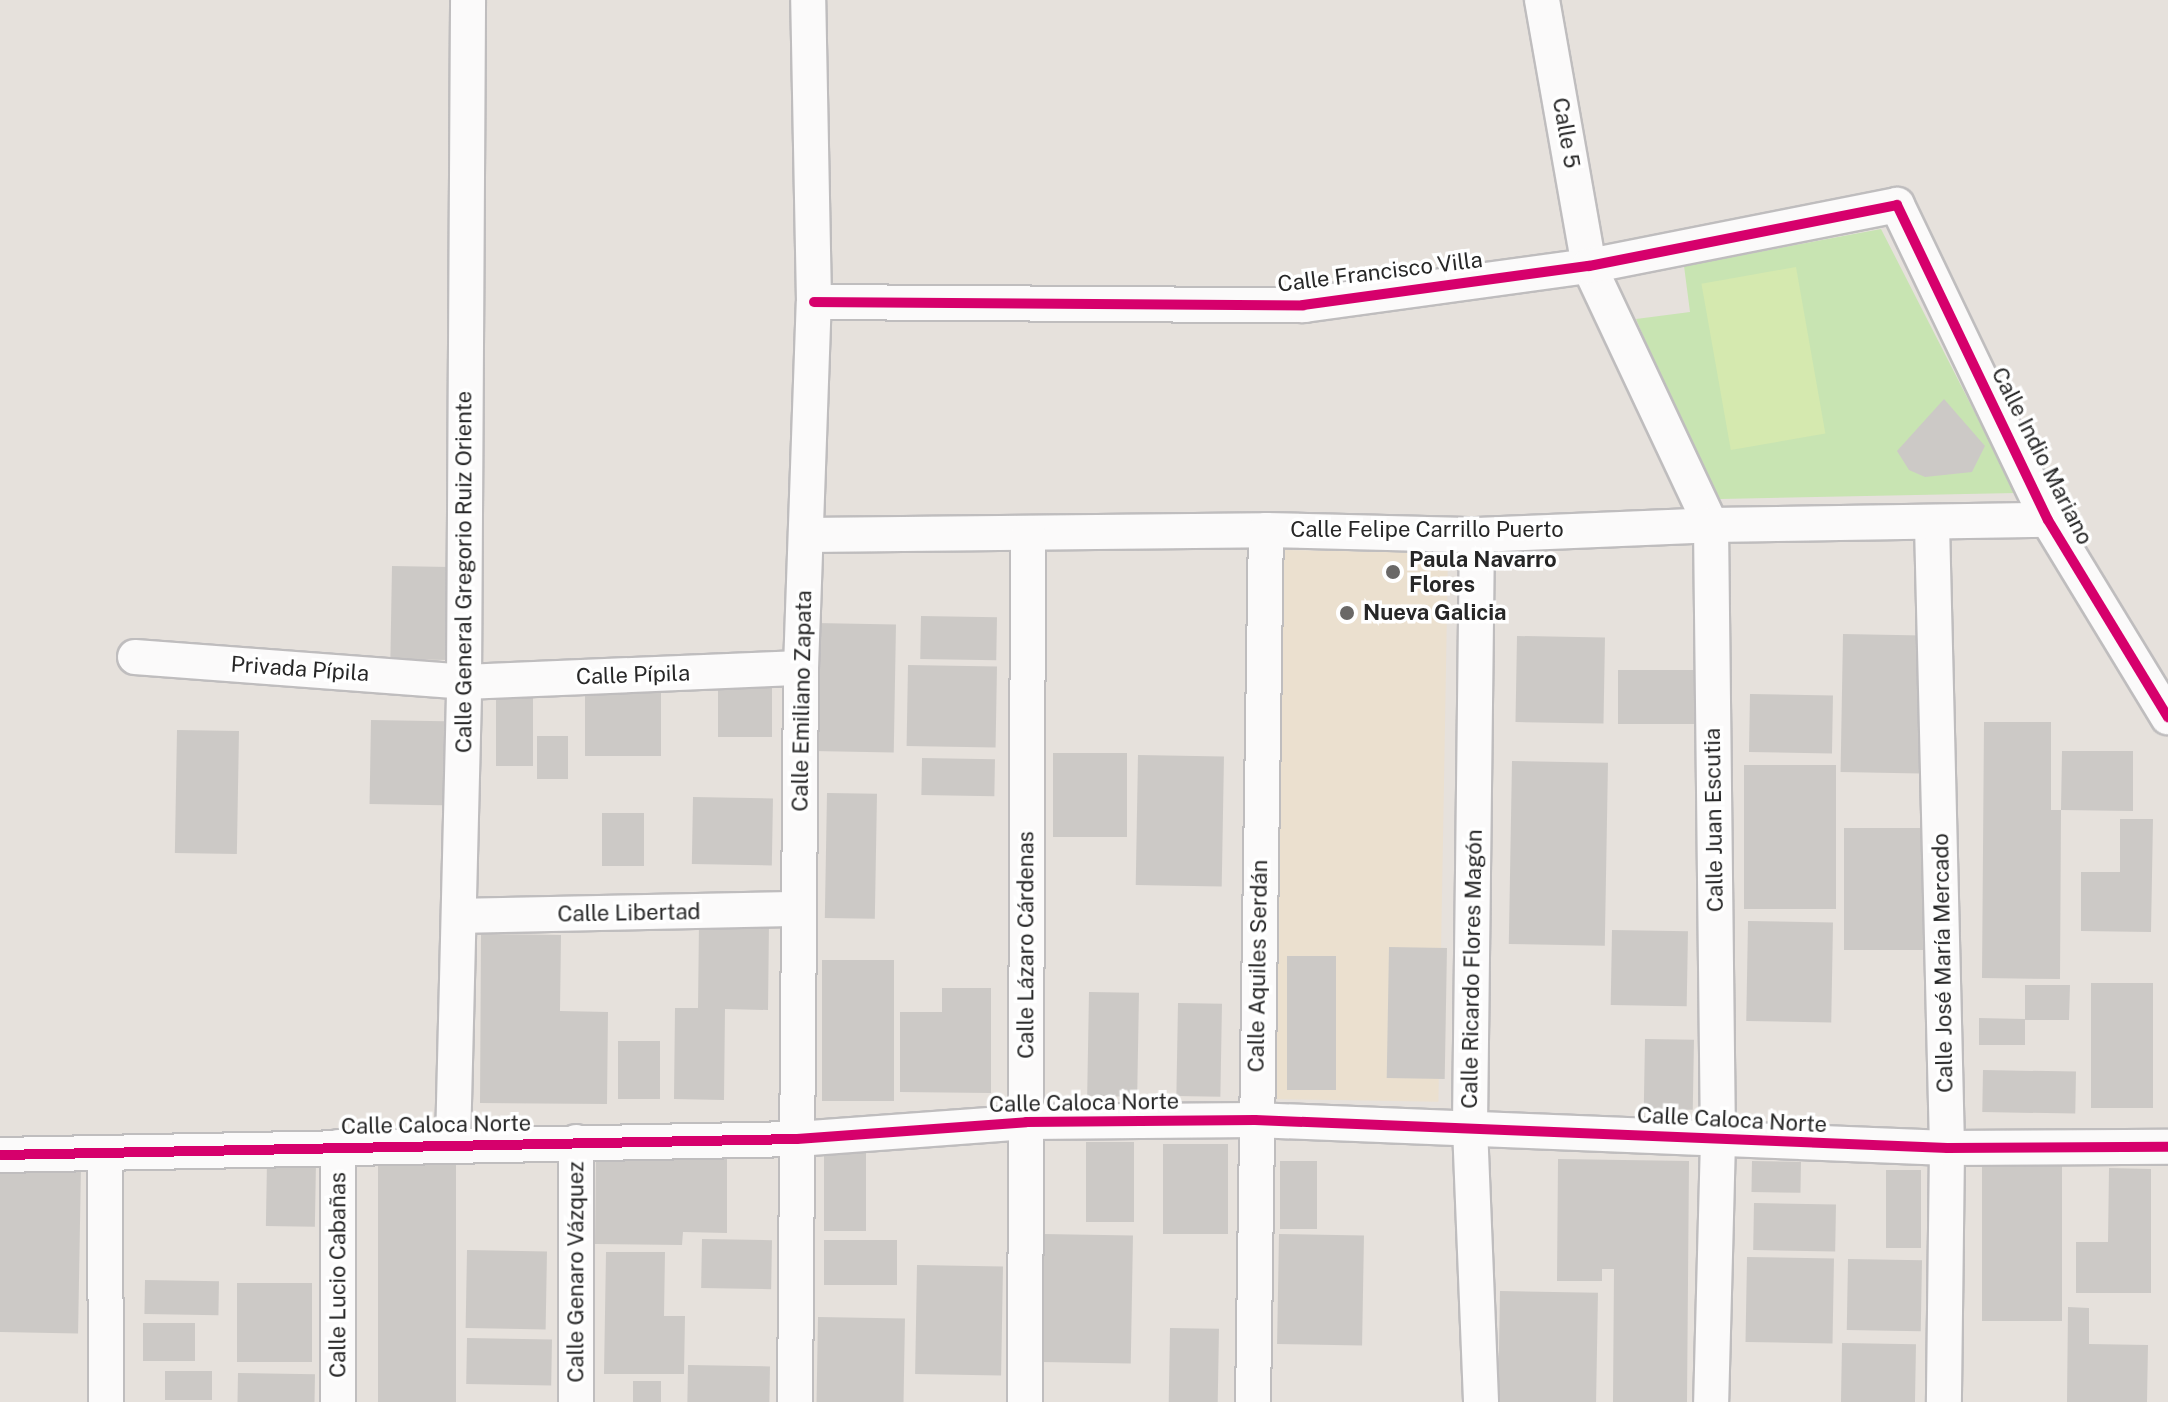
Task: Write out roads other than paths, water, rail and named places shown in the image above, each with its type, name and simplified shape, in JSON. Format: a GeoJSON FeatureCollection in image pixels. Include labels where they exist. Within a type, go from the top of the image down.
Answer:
{"type":"FeatureCollection","features":[{"type":"Feature","properties":{"kind":"street","name":"Calle General Gregorio Ruiz Oriente"},"geometry":{"type":"LineString","coordinates":[[453,1144],[464,682],[468,0]]}},
{"type":"Feature","properties":{"kind":"street","name":"Calle Emiliano Zapata"},"geometry":{"type":"LineString","coordinates":[[795,1402],[801,668],[814,302],[808,0]]}},
{"type":"Feature","properties":{"kind":"street","name":"Calle 5"},"geometry":{"type":"LineString","coordinates":[[1542,0],[1589,266]]}},
{"type":"Feature","properties":{"kind":"street","name":"Calle Francisco Villa"},"geometry":{"type":"LineString","coordinates":[[814,302],[1303,305],[1589,266],[1897,205]]}},
{"type":"Feature","properties":{"kind":"street","name":"Calle Indio Mariano"},"geometry":{"type":"LineString","coordinates":[[1897,205],[2048,520],[2168,717]]}},
{"type":"Feature","properties":{"kind":"street","name":"Calle Juan Escutia"},"geometry":{"type":"LineString","coordinates":[[1589,266],[1711,525],[1718,1140],[1711,1402]]}},
{"type":"Feature","properties":{"kind":"street","name":"Calle Felipe Carrillo Puerto"},"geometry":{"type":"LineString","coordinates":[[806,535],[1028,535],[1266,530],[1477,535],[1711,525],[2048,520]]}},
{"type":"Feature","properties":{"kind":"street","name":"Calle José María Mercado"},"geometry":{"type":"LineString","coordinates":[[1932,524],[1947,1148],[1944,1402]]}},
{"type":"Feature","properties":{"kind":"street","name":"Calle Aquiles Serdán"},"geometry":{"type":"LineString","coordinates":[[1253,1402],[1266,530]]}},
{"type":"Feature","properties":{"kind":"street","name":"Calle Lázaro Cárdenas"},"geometry":{"type":"LineString","coordinates":[[1025,1402],[1028,535]]}},
{"type":"Feature","properties":{"kind":"street","name":"Calle Ricardo Flores Magón"},"geometry":{"type":"LineString","coordinates":[[1477,535],[1470,1127],[1481,1402]]}},
{"type":"Feature","properties":{"kind":"street","name":"Privada Pípila"},"geometry":{"type":"LineString","coordinates":[[135,657],[464,682]]}},
{"type":"Feature","properties":{"kind":"street","name":"Calle Pípila"},"geometry":{"type":"LineString","coordinates":[[464,682],[801,668]]}},
{"type":"Feature","properties":{"kind":"street","name":"Calle Libertad"},"geometry":{"type":"LineString","coordinates":[[460,916],[799,909]]}},
{"type":"Feature","properties":{"kind":"street","name":"Calle Caloca Norte"},"geometry":{"type":"LineString","coordinates":[[0,1155],[797,1139],[1026,1122],[1255,1120],[1947,1148],[2168,1147]]}},
{"type":"Feature","properties":{"kind":"street","name":"Calle Genaro Vázquez"},"geometry":{"type":"LineString","coordinates":[[576,1142],[576,1402]]}},
{"type":"Feature","properties":{"kind":"street","name":"Calle Lucio Cabañas"},"geometry":{"type":"LineString","coordinates":[[338,1147],[338,1402]]}},
{"type":"Feature","properties":{"kind":"street"},"geometry":{"type":"LineString","coordinates":[[105,1155],[106,1402]]}},
{"type":"Feature","properties":{"kind":"place","name":"Paula Navarro Flores"},"geometry":{"type":"Point","coordinates":[1393,572]}},
{"type":"Feature","properties":{"kind":"place","name":"Nueva Galicia"},"geometry":{"type":"Point","coordinates":[1347,613]}}]}
